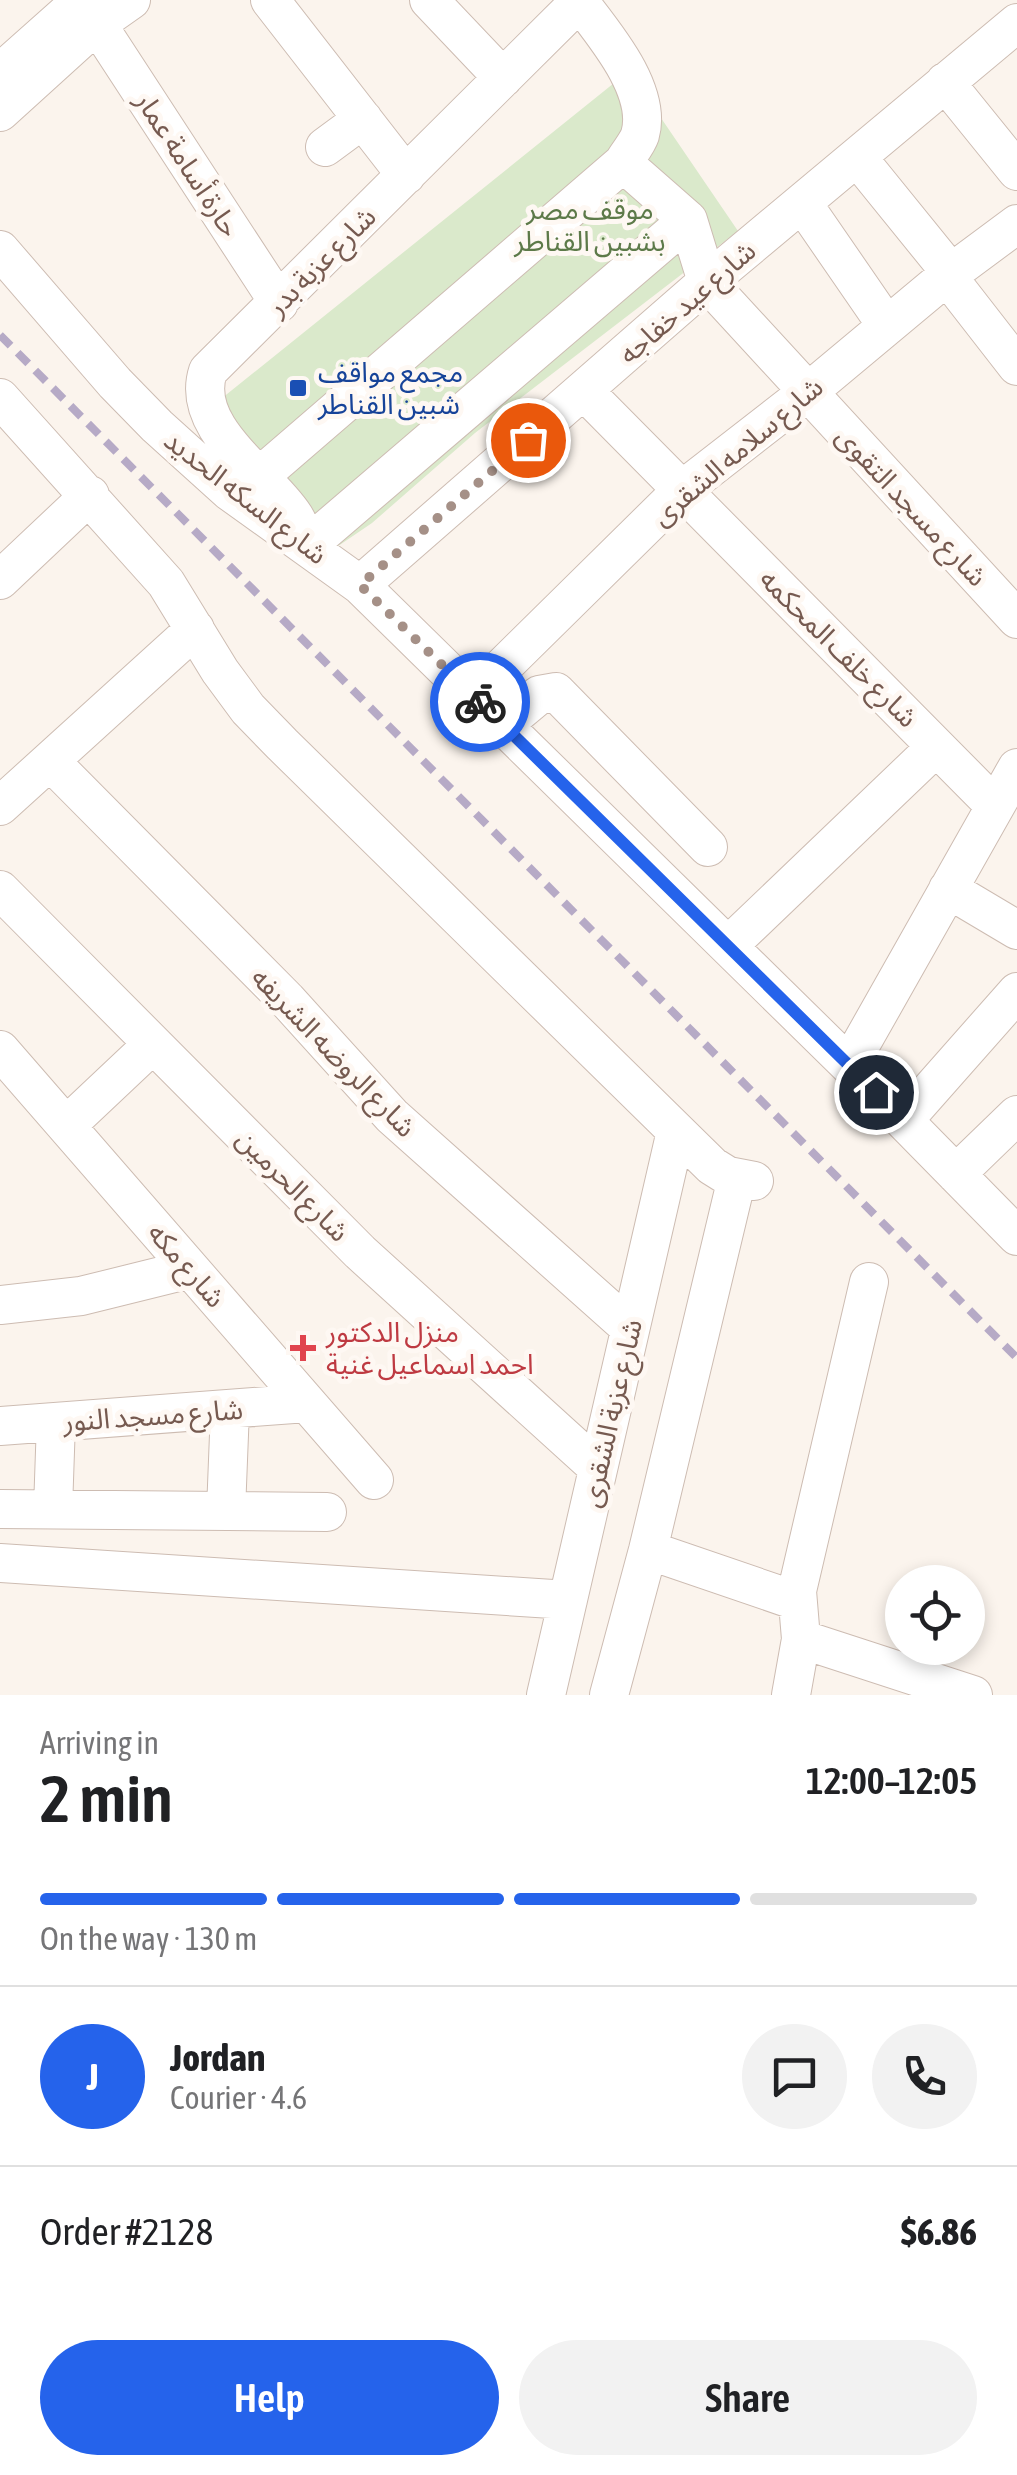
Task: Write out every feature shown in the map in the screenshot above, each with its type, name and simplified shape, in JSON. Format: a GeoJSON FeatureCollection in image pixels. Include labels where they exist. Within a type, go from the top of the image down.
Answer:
{"type":"FeatureCollection","features":[{"type":"Feature","properties":{"kind":"street"},"geometry":{"type":"LineString","coordinates":[[0,73],[90,12],[131,0]]}},
{"type":"Feature","properties":{"kind":"street"},"geometry":{"type":"LineString","coordinates":[[270,0],[406,175]]}},
{"type":"Feature","properties":{"kind":"street"},"geometry":{"type":"LineString","coordinates":[[429,0],[504,78]]}},
{"type":"Feature","properties":{"kind":"street"},"geometry":{"type":"LineString","coordinates":[[260,476],[623,162],[640,135],[641,107],[629,71],[579,1]]}},
{"type":"Feature","properties":{"kind":"street","name":"شارع عزبة بدر"},"geometry":{"type":"LineString","coordinates":[[307,546],[296,518],[216,427],[206,406],[204,385],[208,371],[579,1]]}},
{"type":"Feature","properties":{"kind":"street"},"geometry":{"type":"LineString","coordinates":[[0,112],[90,12]]}},
{"type":"Feature","properties":{"kind":"street","name":"حارة أسامة عمار"},"geometry":{"type":"LineString","coordinates":[[90,12],[279,303]]}},
{"type":"Feature","properties":{"kind":"street","name":"شارع عيد خفاجه"},"geometry":{"type":"LineString","coordinates":[[360,585],[707,282],[1017,22]]}},
{"type":"Feature","properties":{"kind":"street"},"geometry":{"type":"LineString","coordinates":[[945,82],[1017,171]]}},
{"type":"Feature","properties":{"kind":"street"},"geometry":{"type":"LineString","coordinates":[[325,147],[363,119]]}},
{"type":"Feature","properties":{"kind":"street"},"geometry":{"type":"LineString","coordinates":[[858,157],[1017,366]]}},
{"type":"Feature","properties":{"kind":"street"},"geometry":{"type":"LineString","coordinates":[[623,162],[688,220],[707,282]]}},
{"type":"Feature","properties":{"kind":"street"},"geometry":{"type":"LineString","coordinates":[[803,204],[887,326]]}},
{"type":"Feature","properties":{"kind":"street"},"geometry":{"type":"LineString","coordinates":[[307,546],[688,220]]}},
{"type":"Feature","properties":{"kind":"street","name":"شارع سلامه الشقرى"},"geometry":{"type":"LineString","coordinates":[[473,696],[682,490],[808,392],[949,274],[1017,224]]}},
{"type":"Feature","properties":{"kind":"street","name":"شارع السكه الحديد"},"geometry":{"type":"LineString","coordinates":[[0,250],[156,426],[229,490],[360,585],[849,1065],[1016,1235]]}},
{"type":"Feature","properties":{"kind":"street","name":"شارع مسجد التقوى"},"geometry":{"type":"LineString","coordinates":[[707,282],[1017,619]]}},
{"type":"Feature","properties":{"kind":"street","name":"شارع خلف المحكمه"},"geometry":{"type":"LineString","coordinates":[[585,392],[995,806]]}},
{"type":"Feature","properties":{"kind":"street"},"geometry":{"type":"LineString","coordinates":[[7,419],[90,495],[166,583],[239,696],[282,744],[712,1166],[746,1180],[609,1695]]}},
{"type":"Feature","properties":{"kind":"street"},"geometry":{"type":"LineString","coordinates":[[0,580],[90,495]]}},
{"type":"Feature","properties":{"kind":"street"},"geometry":{"type":"LineString","coordinates":[[0,806],[194,630]]}},
{"type":"Feature","properties":{"kind":"street"},"geometry":{"type":"LineString","coordinates":[[503,725],[544,692],[556,692],[708,847]]}},
{"type":"Feature","properties":{"kind":"street"},"geometry":{"type":"LineString","coordinates":[[728,946],[936,747]]}},
{"type":"Feature","properties":{"kind":"street","name":"شارع الروضه الشريفه"},"geometry":{"type":"LineString","coordinates":[[50,760],[288,1000],[392,1116],[630,1328]]}},
{"type":"Feature","properties":{"kind":"street"},"geometry":{"type":"LineString","coordinates":[[849,1065],[1017,768]]}},
{"type":"Feature","properties":{"kind":"street"},"geometry":{"type":"LineString","coordinates":[[622,842],[662,800]]}},
{"type":"Feature","properties":{"kind":"street"},"geometry":{"type":"LineString","coordinates":[[948,889],[1017,930]]}},
{"type":"Feature","properties":{"kind":"street","name":"شارع الحرمين"},"geometry":{"type":"LineString","coordinates":[[0,890],[360,1252],[598,1468]]}},
{"type":"Feature","properties":{"kind":"street"},"geometry":{"type":"LineString","coordinates":[[904,1120],[1017,992]]}},
{"type":"Feature","properties":{"kind":"street"},"geometry":{"type":"LineString","coordinates":[[66,1126],[153,1044]]}},
{"type":"Feature","properties":{"kind":"street","name":"شارع مكه"},"geometry":{"type":"LineString","coordinates":[[0,1050],[374,1480]]}},
{"type":"Feature","properties":{"kind":"street"},"geometry":{"type":"LineString","coordinates":[[956,1174],[1017,1115]]}},
{"type":"Feature","properties":{"kind":"street","name":"شارع عزبة الشقرى"},"geometry":{"type":"LineString","coordinates":[[546,1695],[676,1131]]}},
{"type":"Feature","properties":{"kind":"street"},"geometry":{"type":"LineString","coordinates":[[0,1305],[82,1296],[190,1269]]}},
{"type":"Feature","properties":{"kind":"street"},"geometry":{"type":"LineString","coordinates":[[792,1695],[801,1639],[797,1600],[869,1282]]}},
{"type":"Feature","properties":{"kind":"street","name":"شارع مسجد النور"},"geometry":{"type":"LineString","coordinates":[[0,1426],[307,1403]]}},
{"type":"Feature","properties":{"kind":"street"},"geometry":{"type":"LineString","coordinates":[[226,1511],[230,1409]]}},
{"type":"Feature","properties":{"kind":"street"},"geometry":{"type":"LineString","coordinates":[[53,1510],[56,1422]]}},
{"type":"Feature","properties":{"kind":"street"},"geometry":{"type":"LineString","coordinates":[[0,1509],[327,1512]]}},
{"type":"Feature","properties":{"kind":"street"},"geometry":{"type":"LineString","coordinates":[[648,1550],[797,1600]]}},
{"type":"Feature","properties":{"kind":"street"},"geometry":{"type":"LineString","coordinates":[[0,1563],[568,1600]]}},
{"type":"Feature","properties":{"kind":"street"},"geometry":{"type":"LineString","coordinates":[[801,1639],[973,1695]]}},
{"type":"Feature","properties":{"kind":"green space","name":"موقف مصر بشبين القناطر"},"geometry":{"type":"Polygon","coordinates":[[[629,71],[738,231],[475,433],[372,523],[322,557],[196,419],[629,71]]]}},
{"type":"Feature","properties":{"kind":"railway"},"geometry":{"type":"LineString","coordinates":[[0,335],[1017,1358]]}},
{"type":"Feature","properties":{"kind":"way so far"},"geometry":{"type":"LineString","coordinates":[[480,702],[360,585],[528,440]]}},
{"type":"Feature","properties":{"kind":"place","name":"مجمع مواقف شبين القناطر"},"geometry":{"type":"Point","coordinates":[298,388]}},
{"type":"Feature","properties":{"kind":"place","name":"منزل الدكتور احمد اسماعيل غنية"},"geometry":{"type":"Point","coordinates":[303,1348]}},
{"type":"Feature","properties":{"kind":"route"},"geometry":{"type":"LineString","coordinates":[[480,702],[876,1092]]}}]}
